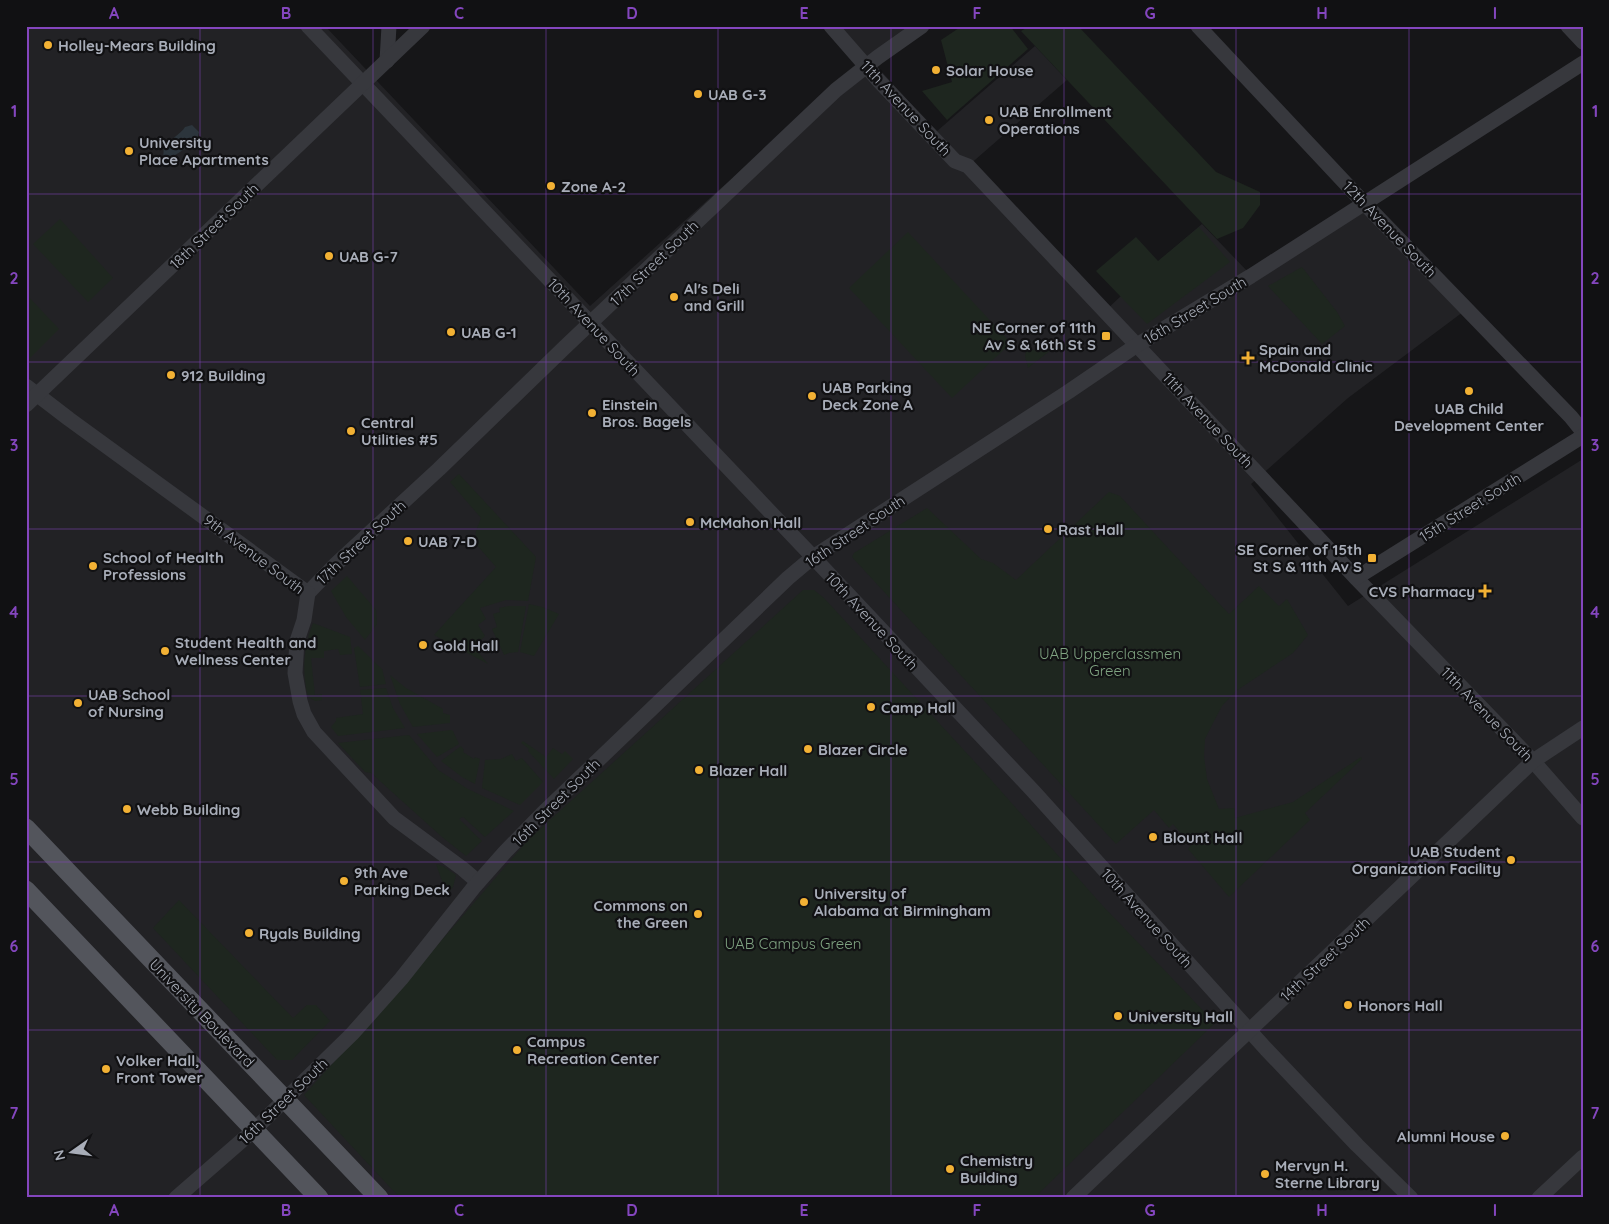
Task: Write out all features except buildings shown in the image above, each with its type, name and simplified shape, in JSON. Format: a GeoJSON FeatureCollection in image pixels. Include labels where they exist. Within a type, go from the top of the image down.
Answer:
{"type":"FeatureCollection","features":[{"type":"Feature","properties":{"kind":"main road","name":"University Boulevard"},"geometry":{"type":"LineString","coordinates":[[26,828],[379,1198]]}},
{"type":"Feature","properties":{"kind":"main road"},"geometry":{"type":"LineString","coordinates":[[26,890],[319,1198]]}},
{"type":"Feature","properties":{"kind":"street","name":"10th Avenue South"},"geometry":{"type":"LineString","coordinates":[[308,26],[813,557],[1034,792],[1249,1031],[1357,1145],[1411,1198]]}},
{"type":"Feature","properties":{"kind":"street"},"geometry":{"type":"LineString","coordinates":[[387,61],[389,26]]}},
{"type":"Feature","properties":{"kind":"street","name":"18th Street South"},"geometry":{"type":"LineString","coordinates":[[30,395],[423,26]]}},
{"type":"Feature","properties":{"kind":"street","name":"11th Avenue South"},"geometry":{"type":"LineString","coordinates":[[831,26],[879,81],[956,161],[968,166],[1356,578],[1533,761],[1583,818]]}},
{"type":"Feature","properties":{"kind":"street","name":"17th Street South"},"geometry":{"type":"LineString","coordinates":[[308,593],[336,564],[439,469],[836,90],[922,26]]}},
{"type":"Feature","properties":{"kind":"street","name":"12th Avenue South"},"geometry":{"type":"LineString","coordinates":[[1198,26],[1364,203],[1571,416],[1583,432]]}},
{"type":"Feature","properties":{"kind":"street"},"geometry":{"type":"LineString","coordinates":[[1568,26],[1583,42]]}},
{"type":"Feature","properties":{"kind":"street","name":"16th Street South"},"geometry":{"type":"LineString","coordinates":[[176,1198],[254,1130],[357,1027],[401,979],[478,882],[542,814],[781,585],[813,557],[1068,392],[1137,345],[1251,276],[1583,63]]}},
{"type":"Feature","properties":{"kind":"street","name":"9th Avenue South"},"geometry":{"type":"LineString","coordinates":[[30,395],[308,593],[304,620],[297,641],[295,673],[304,714],[314,732],[394,818],[478,882]]}},
{"type":"Feature","properties":{"kind":"street","name":"15th Street South"},"geometry":{"type":"LineString","coordinates":[[1356,578],[1583,436]]}},
{"type":"Feature","properties":{"kind":"street","name":"14th Street South"},"geometry":{"type":"LineString","coordinates":[[1073,1198],[1533,761],[1583,728]]}},
{"type":"Feature","properties":{"kind":"street"},"geometry":{"type":"LineString","coordinates":[[1539,1198],[1583,1157]]}},
{"type":"Feature","properties":{"kind":"shaded area","name":"University of Alabama at Birmingham"},"geometry":{"type":"Polygon","coordinates":[[[26,26],[325,26],[590,306],[721,188],[866,66],[830,26],[922,26],[873,62],[936,132],[1035,46],[1067,80],[968,166],[1105,311],[1202,224],[1249,273],[1364,203],[1467,309],[1348,398],[1251,484],[1348,606],[1583,459],[1583,1198],[26,1198],[26,26]]]}},
{"type":"Feature","properties":{"kind":"shaded area"},"geometry":{"type":"Polygon","coordinates":[[[192,125],[199,132],[197,139],[179,153],[165,159],[163,156],[166,145],[185,127],[192,125]]]}},
{"type":"Feature","properties":{"kind":"green space"},"geometry":{"type":"Polygon","coordinates":[[[962,26],[1010,26],[1028,49],[947,120],[922,91],[952,82],[941,40],[962,26]]]}},
{"type":"Feature","properties":{"kind":"green space"},"geometry":{"type":"Polygon","coordinates":[[[1030,26],[1078,26],[1216,172],[1260,192],[1260,205],[1243,228],[1217,239],[1021,31],[1030,26]]]}},
{"type":"Feature","properties":{"kind":"green space"},"geometry":{"type":"Polygon","coordinates":[[[60,219],[113,278],[88,302],[33,244],[60,219]]]}},
{"type":"Feature","properties":{"kind":"green space"},"geometry":{"type":"Polygon","coordinates":[[[1199,227],[1230,262],[1147,324],[1096,271],[1136,237],[1158,261],[1199,227]]]}},
{"type":"Feature","properties":{"kind":"green space"},"geometry":{"type":"Polygon","coordinates":[[[908,232],[1011,343],[952,398],[849,288],[908,232]]]}},
{"type":"Feature","properties":{"kind":"green space"},"geometry":{"type":"Polygon","coordinates":[[[1302,267],[1337,312],[1345,326],[1322,344],[1268,286],[1302,267]]]}},
{"type":"Feature","properties":{"kind":"green space"},"geometry":{"type":"Polygon","coordinates":[[[26,294],[59,329],[26,362],[26,294]]]}},
{"type":"Feature","properties":{"kind":"green space"},"geometry":{"type":"Polygon","coordinates":[[[1027,347],[1039,351],[1051,350],[1028,368],[1025,356],[1027,347]]]}},
{"type":"Feature","properties":{"kind":"green space"},"geometry":{"type":"Polygon","coordinates":[[[459,474],[536,557],[528,601],[506,600],[480,608],[486,619],[478,625],[485,636],[474,647],[488,664],[434,635],[496,567],[475,543],[476,531],[481,518],[450,482],[459,474]]]}},
{"type":"Feature","properties":{"kind":"green space","name":"UAB Upperclassmen Green"},"geometry":{"type":"Polygon","coordinates":[[[1109,492],[1120,496],[1229,614],[1259,586],[1279,606],[1287,599],[1308,635],[1293,653],[1236,691],[1222,706],[1213,723],[1205,739],[1204,756],[1207,779],[1219,809],[1234,808],[1235,818],[1293,802],[1361,757],[1362,759],[1305,813],[1310,820],[1229,897],[1188,849],[1191,845],[1173,824],[1169,828],[1154,810],[1116,844],[852,557],[854,553],[927,508],[981,559],[993,563],[1016,580],[1109,492]]]}},
{"type":"Feature","properties":{"kind":"green space"},"geometry":{"type":"Polygon","coordinates":[[[347,576],[376,610],[377,624],[365,640],[346,617],[331,591],[347,576]]]}},
{"type":"Feature","properties":{"kind":"green space","name":"UAB Campus Green"},"geometry":{"type":"Polygon","coordinates":[[[803,590],[814,590],[824,598],[985,773],[1102,905],[1215,1023],[1034,1198],[400,1198],[304,1095],[391,999],[528,840],[803,590]]]}},
{"type":"Feature","properties":{"kind":"green space"},"geometry":{"type":"Polygon","coordinates":[[[529,604],[559,614],[534,656],[520,652],[529,604]]]}},
{"type":"Feature","properties":{"kind":"green space"},"geometry":{"type":"Polygon","coordinates":[[[526,606],[518,652],[504,655],[492,629],[497,627],[493,614],[500,612],[499,608],[526,606]]]}},
{"type":"Feature","properties":{"kind":"green space"},"geometry":{"type":"Polygon","coordinates":[[[313,623],[350,637],[352,654],[340,655],[338,649],[324,651],[324,658],[311,658],[315,695],[322,694],[322,700],[315,701],[308,697],[304,669],[305,651],[313,623]]]}},
{"type":"Feature","properties":{"kind":"green space"},"geometry":{"type":"Polygon","coordinates":[[[358,646],[382,669],[386,684],[360,687],[354,648],[358,646]]]}},
{"type":"Feature","properties":{"kind":"green space"},"geometry":{"type":"Polygon","coordinates":[[[390,675],[406,688],[443,709],[443,713],[450,715],[450,723],[413,727],[400,704],[390,675]]]}},
{"type":"Feature","properties":{"kind":"green space"},"geometry":{"type":"Polygon","coordinates":[[[386,688],[393,708],[405,728],[338,736],[331,727],[336,718],[363,714],[360,690],[386,688]]]}},
{"type":"Feature","properties":{"kind":"green space"},"geometry":{"type":"Polygon","coordinates":[[[451,730],[459,744],[437,757],[417,734],[451,730]]]}},
{"type":"Feature","properties":{"kind":"green space"},"geometry":{"type":"Polygon","coordinates":[[[409,735],[438,770],[468,789],[514,811],[485,837],[463,817],[459,819],[482,841],[466,856],[371,773],[365,772],[338,743],[409,735]]]}},
{"type":"Feature","properties":{"kind":"green space"},"geometry":{"type":"Polygon","coordinates":[[[523,741],[546,757],[553,748],[562,754],[565,751],[573,759],[554,779],[528,751],[529,749],[521,743],[523,741]]]}},
{"type":"Feature","properties":{"kind":"green space"},"geometry":{"type":"Polygon","coordinates":[[[461,746],[464,750],[463,752],[474,759],[475,757],[480,759],[475,784],[441,761],[461,746]]]}},
{"type":"Feature","properties":{"kind":"green space"},"geometry":{"type":"Polygon","coordinates":[[[512,754],[516,761],[522,758],[543,782],[520,805],[482,788],[485,760],[501,759],[512,754]]]}},
{"type":"Feature","properties":{"kind":"green space"},"geometry":{"type":"Polygon","coordinates":[[[436,864],[443,866],[456,875],[453,887],[447,895],[436,864]]]}},
{"type":"Feature","properties":{"kind":"green space"},"geometry":{"type":"Polygon","coordinates":[[[179,900],[293,1018],[307,1005],[316,1005],[330,1021],[292,1060],[277,1060],[153,928],[179,900]]]}},
{"type":"Feature","properties":{"kind":"place","name":"Holley-Mears Building"},"geometry":{"type":"Point","coordinates":[48,45]}},
{"type":"Feature","properties":{"kind":"place","name":"Solar House"},"geometry":{"type":"Point","coordinates":[936,70]}},
{"type":"Feature","properties":{"kind":"place","name":"UAB G-3"},"geometry":{"type":"Point","coordinates":[698,94]}},
{"type":"Feature","properties":{"kind":"place","name":"UAB Enrollment Operations"},"geometry":{"type":"Point","coordinates":[989,120]}},
{"type":"Feature","properties":{"kind":"place","name":"University Place Apartments"},"geometry":{"type":"Point","coordinates":[129,151]}},
{"type":"Feature","properties":{"kind":"place","name":"Zone A-2"},"geometry":{"type":"Point","coordinates":[551,186]}},
{"type":"Feature","properties":{"kind":"place","name":"UAB G-7"},"geometry":{"type":"Point","coordinates":[329,256]}},
{"type":"Feature","properties":{"kind":"place","name":"Al's Deli and Grill"},"geometry":{"type":"Point","coordinates":[674,297]}},
{"type":"Feature","properties":{"kind":"place","name":"UAB G-1"},"geometry":{"type":"Point","coordinates":[451,332]}},
{"type":"Feature","properties":{"kind":"place","name":"NE Corner of 11th Av S & 16th St S"},"geometry":{"type":"Point","coordinates":[1106,336]}},
{"type":"Feature","properties":{"kind":"place","name":"Spain and McDonald Clinic"},"geometry":{"type":"Point","coordinates":[1248,358]}},
{"type":"Feature","properties":{"kind":"place","name":"912 Building"},"geometry":{"type":"Point","coordinates":[171,375]}},
{"type":"Feature","properties":{"kind":"place","name":"UAB Child Development Center"},"geometry":{"type":"Point","coordinates":[1469,391]}},
{"type":"Feature","properties":{"kind":"place","name":"UAB Parking Deck Zone A"},"geometry":{"type":"Point","coordinates":[812,396]}},
{"type":"Feature","properties":{"kind":"place","name":"Einstein Bros. Bagels"},"geometry":{"type":"Point","coordinates":[592,413]}},
{"type":"Feature","properties":{"kind":"place","name":"Central Utilities #5"},"geometry":{"type":"Point","coordinates":[351,431]}},
{"type":"Feature","properties":{"kind":"place","name":"McMahon Hall"},"geometry":{"type":"Point","coordinates":[690,522]}},
{"type":"Feature","properties":{"kind":"place","name":"Rast Hall"},"geometry":{"type":"Point","coordinates":[1048,529]}},
{"type":"Feature","properties":{"kind":"place","name":"UAB 7-D"},"geometry":{"type":"Point","coordinates":[408,541]}},
{"type":"Feature","properties":{"kind":"place","name":"SE Corner of 15th St S & 11th Av S"},"geometry":{"type":"Point","coordinates":[1372,558]}},
{"type":"Feature","properties":{"kind":"place","name":"School of Health Professions"},"geometry":{"type":"Point","coordinates":[93,566]}},
{"type":"Feature","properties":{"kind":"place","name":"CVS Pharmacy"},"geometry":{"type":"Point","coordinates":[1485,591]}},
{"type":"Feature","properties":{"kind":"place","name":"Gold Hall"},"geometry":{"type":"Point","coordinates":[423,645]}},
{"type":"Feature","properties":{"kind":"place","name":"Student Health and Wellness Center"},"geometry":{"type":"Point","coordinates":[165,651]}},
{"type":"Feature","properties":{"kind":"place","name":"UAB School of Nursing"},"geometry":{"type":"Point","coordinates":[78,703]}},
{"type":"Feature","properties":{"kind":"place","name":"Camp Hall"},"geometry":{"type":"Point","coordinates":[871,707]}},
{"type":"Feature","properties":{"kind":"place","name":"Blazer Circle"},"geometry":{"type":"Point","coordinates":[808,749]}},
{"type":"Feature","properties":{"kind":"place","name":"Blazer Hall"},"geometry":{"type":"Point","coordinates":[699,770]}},
{"type":"Feature","properties":{"kind":"place","name":"Webb Building"},"geometry":{"type":"Point","coordinates":[127,809]}},
{"type":"Feature","properties":{"kind":"place","name":"Blount Hall"},"geometry":{"type":"Point","coordinates":[1153,837]}},
{"type":"Feature","properties":{"kind":"place","name":"UAB Student Organization Facility"},"geometry":{"type":"Point","coordinates":[1511,860]}},
{"type":"Feature","properties":{"kind":"place","name":"9th Ave Parking Deck"},"geometry":{"type":"Point","coordinates":[344,881]}},
{"type":"Feature","properties":{"kind":"place","name":"University of Alabama at Birmingham"},"geometry":{"type":"Point","coordinates":[804,902]}},
{"type":"Feature","properties":{"kind":"place","name":"Commons on the Green"},"geometry":{"type":"Point","coordinates":[698,914]}},
{"type":"Feature","properties":{"kind":"place","name":"Ryals Building"},"geometry":{"type":"Point","coordinates":[249,933]}},
{"type":"Feature","properties":{"kind":"place","name":"Honors Hall"},"geometry":{"type":"Point","coordinates":[1348,1005]}},
{"type":"Feature","properties":{"kind":"place","name":"University Hall"},"geometry":{"type":"Point","coordinates":[1118,1016]}},
{"type":"Feature","properties":{"kind":"place","name":"Campus Recreation Center"},"geometry":{"type":"Point","coordinates":[517,1050]}},
{"type":"Feature","properties":{"kind":"place","name":"Volker Hall, Front Tower"},"geometry":{"type":"Point","coordinates":[106,1069]}},
{"type":"Feature","properties":{"kind":"place","name":"Alumni House"},"geometry":{"type":"Point","coordinates":[1505,1136]}},
{"type":"Feature","properties":{"kind":"place","name":"Chemistry Building"},"geometry":{"type":"Point","coordinates":[950,1169]}},
{"type":"Feature","properties":{"kind":"place","name":"Mervyn H. Sterne Library"},"geometry":{"type":"Point","coordinates":[1265,1174]}}]}
